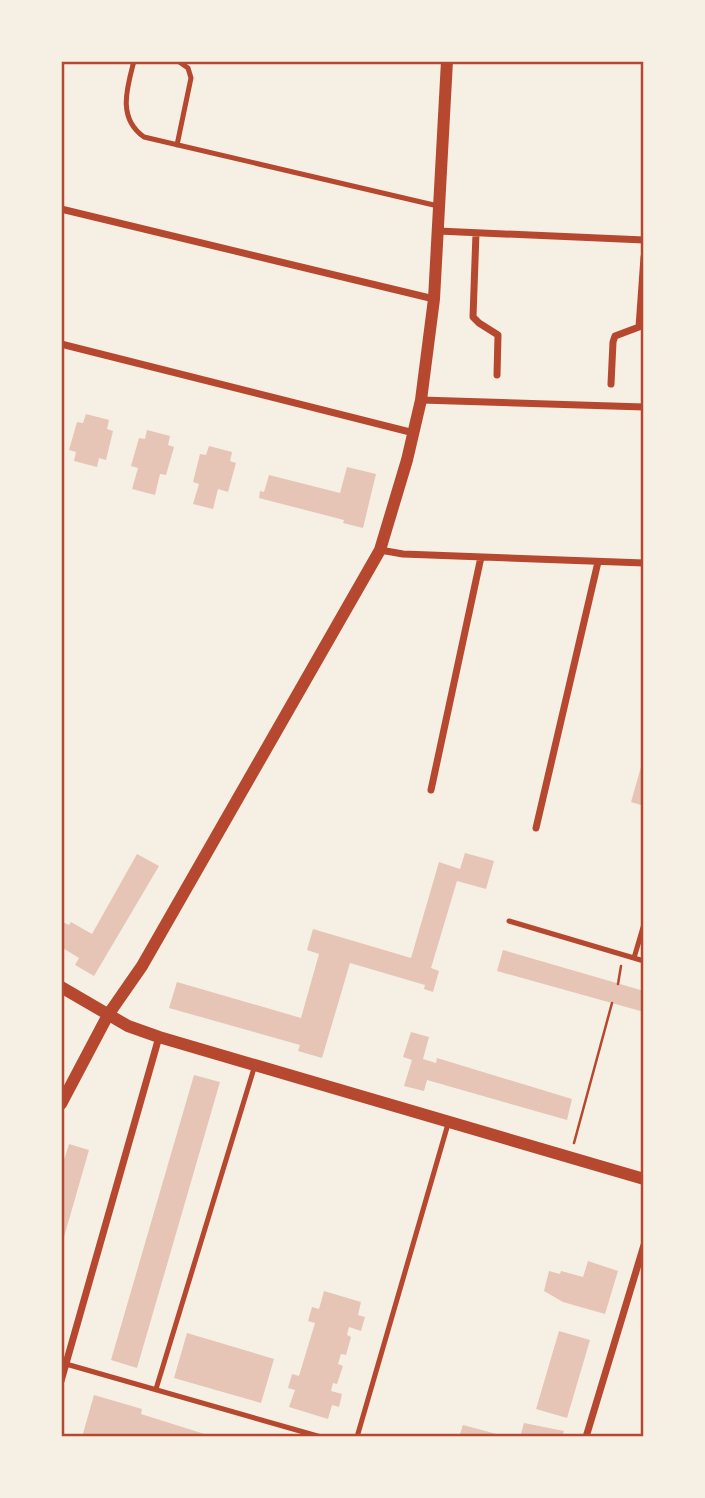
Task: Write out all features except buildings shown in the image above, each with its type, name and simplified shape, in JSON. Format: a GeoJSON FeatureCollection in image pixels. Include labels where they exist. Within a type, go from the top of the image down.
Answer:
{"type":"FeatureCollection","features":[{"type":"Feature","properties":{"kind":"street"},"geometry":{"type":"LineString","coordinates":[[61,1104],[108,1016],[148,955],[380,550],[421,400],[434,299],[447,61]]}},
{"type":"Feature","properties":{"kind":"street"},"geometry":{"type":"LineString","coordinates":[[61,209],[434,299]]}},
{"type":"Feature","properties":{"kind":"street"},"geometry":{"type":"LineString","coordinates":[[438,231],[644,240]]}},
{"type":"Feature","properties":{"kind":"street"},"geometry":{"type":"LineString","coordinates":[[476,233],[474,317],[475,321],[498,335],[497,375]]}},
{"type":"Feature","properties":{"kind":"street"},"geometry":{"type":"LineString","coordinates":[[611,384],[615,336],[642,327],[644,257]]}},
{"type":"Feature","properties":{"kind":"street"},"geometry":{"type":"LineString","coordinates":[[61,344],[414,433]]}},
{"type":"Feature","properties":{"kind":"street"},"geometry":{"type":"LineString","coordinates":[[421,400],[644,407]]}},
{"type":"Feature","properties":{"kind":"street"},"geometry":{"type":"LineString","coordinates":[[380,550],[403,554],[644,563]]}},
{"type":"Feature","properties":{"kind":"street"},"geometry":{"type":"LineString","coordinates":[[431,790],[481,557]]}},
{"type":"Feature","properties":{"kind":"street"},"geometry":{"type":"LineString","coordinates":[[536,828],[598,562]]}},
{"type":"Feature","properties":{"kind":"street"},"geometry":{"type":"LineString","coordinates":[[61,987],[108,1016],[159,1037],[644,1178]]}},
{"type":"Feature","properties":{"kind":"street"},"geometry":{"type":"LineString","coordinates":[[61,1381],[159,1037]]}},
{"type":"Feature","properties":{"kind":"street"},"geometry":{"type":"LineString","coordinates":[[586,1437],[644,1245]]}},
{"type":"Feature","properties":{"kind":"lane"},"geometry":{"type":"LineString","coordinates":[[134,61],[125,103],[131,124],[144,137],[439,206]]}},
{"type":"Feature","properties":{"kind":"lane"},"geometry":{"type":"LineString","coordinates":[[177,145],[191,78],[188,68],[178,61]]}},
{"type":"Feature","properties":{"kind":"lane"},"geometry":{"type":"LineString","coordinates":[[509,921],[644,961]]}},
{"type":"Feature","properties":{"kind":"lane"},"geometry":{"type":"LineString","coordinates":[[634,958],[644,924]]}},
{"type":"Feature","properties":{"kind":"lane"},"geometry":{"type":"LineString","coordinates":[[156,1389],[255,1065]]}},
{"type":"Feature","properties":{"kind":"lane"},"geometry":{"type":"LineString","coordinates":[[357,1437],[449,1121]]}},
{"type":"Feature","properties":{"kind":"lane"},"geometry":{"type":"LineString","coordinates":[[66,1364],[321,1437]]}},
{"type":"Feature","properties":{"kind":"path"},"geometry":{"type":"LineString","coordinates":[[618,984],[624,955]]}},
{"type":"Feature","properties":{"kind":"path"},"geometry":{"type":"LineString","coordinates":[[570,1156],[612,1003]]}}]}
